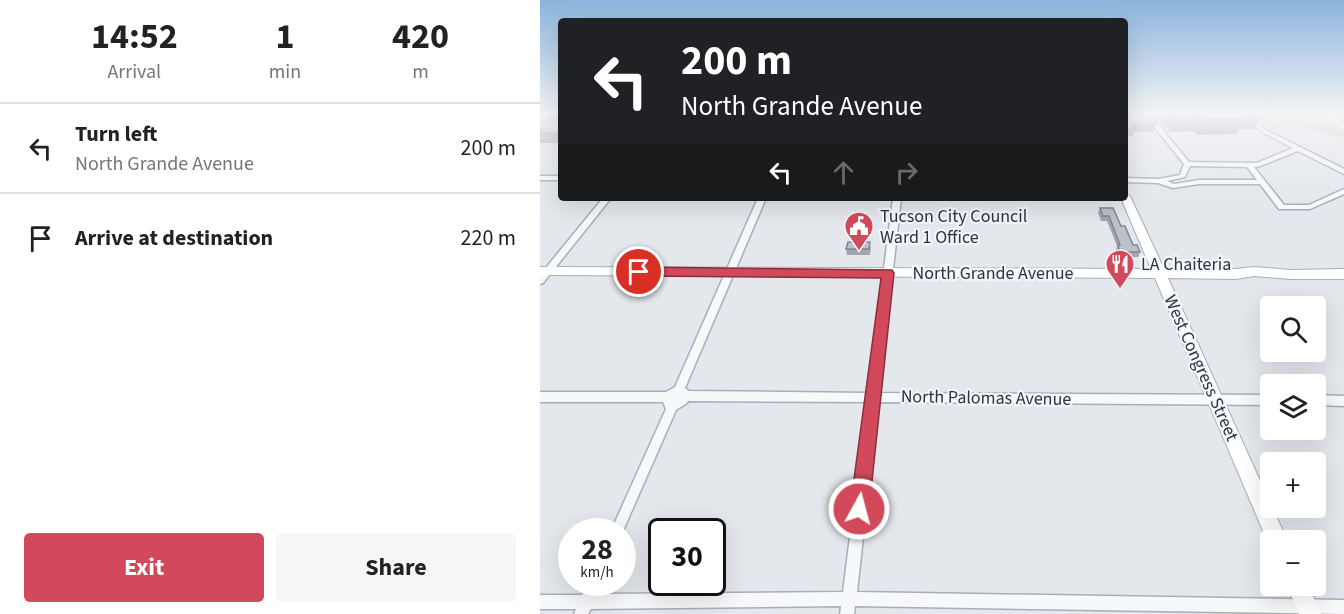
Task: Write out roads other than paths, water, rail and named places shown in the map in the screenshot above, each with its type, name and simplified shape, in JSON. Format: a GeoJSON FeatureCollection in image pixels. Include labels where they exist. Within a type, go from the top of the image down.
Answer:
{"type":"FeatureCollection","features":[{"type":"Feature","properties":{"kind":"main road","name":"West Congress Street"},"geometry":{"type":"LineString","coordinates":[[1127,201],[1273,530]]}},
{"type":"Feature","properties":{"kind":"main road","name":"North Grande Avenue"},"geometry":{"type":"LineString","coordinates":[[543,274],[730,272],[1236,274],[1246,278],[1270,277],[1280,274],[1344,274]]}},
{"type":"Feature","properties":{"kind":"main road"},"geometry":{"type":"LineString","coordinates":[[1302,596],[1308,611]]}},
{"type":"Feature","properties":{"kind":"street"},"geometry":{"type":"LineString","coordinates":[[1170,143],[1187,164]]}},
{"type":"Feature","properties":{"kind":"street"},"geometry":{"type":"LineString","coordinates":[[1285,143],[1344,172]]}},
{"type":"Feature","properties":{"kind":"street"},"geometry":{"type":"LineString","coordinates":[[1187,164],[1258,165],[1297,149]]}},
{"type":"Feature","properties":{"kind":"street"},"geometry":{"type":"LineString","coordinates":[[1128,180],[1159,181],[1183,176],[1187,164]]}},
{"type":"Feature","properties":{"kind":"street"},"geometry":{"type":"LineString","coordinates":[[1249,165],[1282,207],[1310,207],[1344,191]]}},
{"type":"Feature","properties":{"kind":"street"},"geometry":{"type":"LineString","coordinates":[[541,179],[558,178]]}},
{"type":"Feature","properties":{"kind":"street"},"geometry":{"type":"LineString","coordinates":[[1159,181],[1173,186],[1199,182],[1262,182]]}},
{"type":"Feature","properties":{"kind":"street"},"geometry":{"type":"LineString","coordinates":[[543,274],[604,201]]}},
{"type":"Feature","properties":{"kind":"street"},"geometry":{"type":"LineString","coordinates":[[540,397],[681,402],[682,393],[761,201]]}},
{"type":"Feature","properties":{"kind":"street"},"geometry":{"type":"LineString","coordinates":[[848,607],[897,201]]}},
{"type":"Feature","properties":{"kind":"street","name":"North Palomas Avenue"},"geometry":{"type":"LineString","coordinates":[[682,393],[1260,400]]}},
{"type":"Feature","properties":{"kind":"street"},"geometry":{"type":"LineString","coordinates":[[1326,400],[1344,400]]}},
{"type":"Feature","properties":{"kind":"street"},"geometry":{"type":"LineString","coordinates":[[622,518],[670,401]]}},
{"type":"Feature","properties":{"kind":"street"},"geometry":{"type":"LineString","coordinates":[[540,602],[583,608],[848,607],[1308,611],[1344,607]]}},
{"type":"Feature","properties":{"kind":"place","name":"Tucson City Council Ward 1 Office"},"geometry":{"type":"Point","coordinates":[859,252]}},
{"type":"Feature","properties":{"kind":"place","name":"LA Chaiteria"},"geometry":{"type":"Point","coordinates":[1120,290]}}]}
